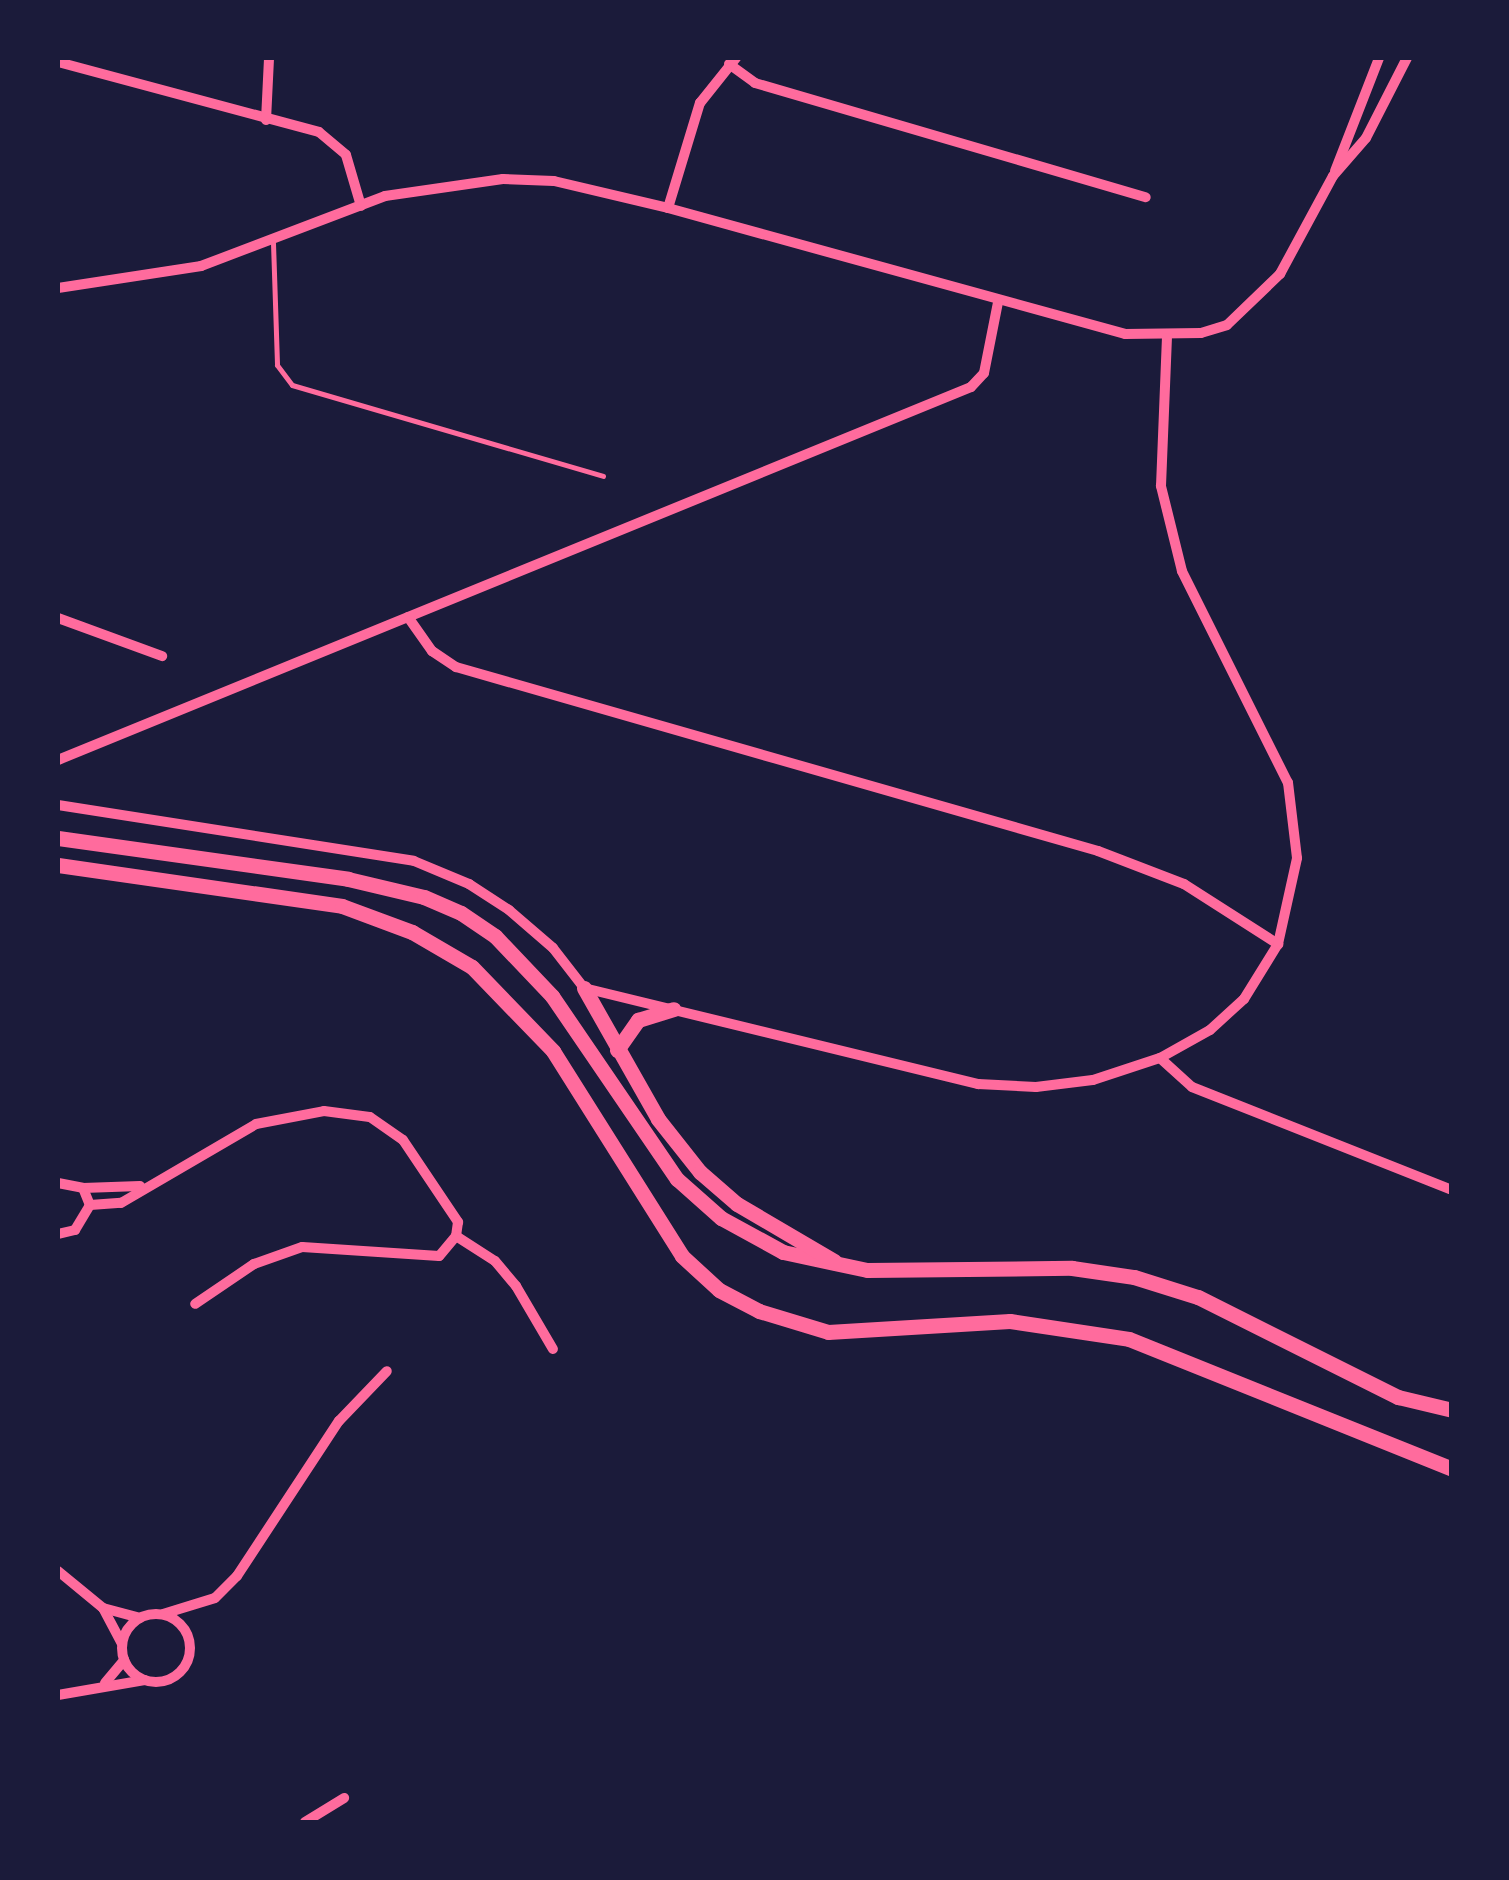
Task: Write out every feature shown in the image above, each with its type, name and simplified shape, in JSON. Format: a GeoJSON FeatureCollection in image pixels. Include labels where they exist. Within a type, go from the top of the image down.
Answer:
{"type":"FeatureCollection","features":[{"type":"Feature","properties":{"kind":"main road"},"geometry":{"type":"LineString","coordinates":[[58,838],[348,879],[424,897],[461,913],[495,936],[552,996],[687,1188],[751,1238],[842,1266],[1072,1268],[1134,1276],[1198,1298],[1398,1396],[1452,1410]]}},
{"type":"Feature","properties":{"kind":"main road"},"geometry":{"type":"LineString","coordinates":[[58,865],[342,906],[412,932],[472,967],[554,1052],[682,1256],[719,1290],[759,1311],[828,1332],[1010,1321],[1129,1339],[1452,1469]]}},
{"type":"Feature","properties":{"kind":"main road"},"geometry":{"type":"LineString","coordinates":[[584,988],[617,1050],[700,1172],[737,1204],[842,1266]]}},
{"type":"Feature","properties":{"kind":"main road"},"geometry":{"type":"LineString","coordinates":[[617,1050],[638,1020],[673,1009]]}},
{"type":"Feature","properties":{"kind":"street"},"geometry":{"type":"LineString","coordinates":[[266,120],[269,58]]}},
{"type":"Feature","properties":{"kind":"street"},"geometry":{"type":"LineString","coordinates":[[58,288],[141,279],[273,243],[361,206],[449,184],[503,179],[554,181],[668,208],[998,302],[1167,338],[1227,325],[1260,299],[1333,176],[1380,58]]}},
{"type":"Feature","properties":{"kind":"street"},"geometry":{"type":"LineString","coordinates":[[1333,176],[1366,138],[1407,58]]}},
{"type":"Feature","properties":{"kind":"street"},"geometry":{"type":"LineString","coordinates":[[668,208],[700,103],[733,61],[755,83],[1146,197]]}},
{"type":"Feature","properties":{"kind":"street"},"geometry":{"type":"LineString","coordinates":[[58,62],[338,144],[361,206]]}},
{"type":"Feature","properties":{"kind":"street"},"geometry":{"type":"LineString","coordinates":[[58,760],[971,387],[984,374],[998,302]]}},
{"type":"Feature","properties":{"kind":"street"},"geometry":{"type":"LineString","coordinates":[[58,805],[414,861],[469,884],[509,910],[553,948],[584,988],[978,1084],[1036,1087],[1093,1080],[1160,1058],[1210,1030],[1244,999],[1278,944],[1298,858],[1288,783],[1182,572],[1161,486],[1167,338]]}},
{"type":"Feature","properties":{"kind":"street"},"geometry":{"type":"LineString","coordinates":[[58,618],[162,656]]}},
{"type":"Feature","properties":{"kind":"street"},"geometry":{"type":"LineString","coordinates":[[408,618],[432,651],[456,667],[1148,868],[1278,944]]}},
{"type":"Feature","properties":{"kind":"street"},"geometry":{"type":"LineString","coordinates":[[1160,1058],[1192,1088],[1452,1190]]}},
{"type":"Feature","properties":{"kind":"street"},"geometry":{"type":"LineString","coordinates":[[90,1205],[121,1203],[141,1186],[256,1124],[300,1113],[348,1113],[370,1118],[403,1140],[458,1222],[456,1236],[439,1256],[424,1260],[327,1245],[273,1254],[195,1304]]}},
{"type":"Feature","properties":{"kind":"street"},"geometry":{"type":"LineString","coordinates":[[58,1182],[83,1188],[141,1186]]}},
{"type":"Feature","properties":{"kind":"street"},"geometry":{"type":"LineString","coordinates":[[83,1188],[90,1205]]}},
{"type":"Feature","properties":{"kind":"street"},"geometry":{"type":"LineString","coordinates":[[58,1234],[74,1230],[90,1205]]}},
{"type":"Feature","properties":{"kind":"street"},"geometry":{"type":"LineString","coordinates":[[456,1236],[495,1261],[535,1313],[553,1350]]}},
{"type":"Feature","properties":{"kind":"street"},"geometry":{"type":"LineString","coordinates":[[103,1608],[140,1618],[192,1608],[215,1598],[237,1576],[339,1421],[387,1371]]}},
{"type":"Feature","properties":{"kind":"street"},"geometry":{"type":"LineString","coordinates":[[58,1572],[103,1608],[122,1643],[124,1660],[145,1680]]}},
{"type":"Feature","properties":{"kind":"street"},"geometry":{"type":"LineString","coordinates":[[58,1694],[104,1683],[159,1682],[183,1669],[189,1657],[185,1630],[192,1608]]}},
{"type":"Feature","properties":{"kind":"street"},"geometry":{"type":"LineString","coordinates":[[163,1614],[185,1630]]}},
{"type":"Feature","properties":{"kind":"street"},"geometry":{"type":"LineString","coordinates":[[122,1643],[140,1618]]}},
{"type":"Feature","properties":{"kind":"street"},"geometry":{"type":"LineString","coordinates":[[104,1683],[124,1660]]}},
{"type":"Feature","properties":{"kind":"street"},"geometry":{"type":"LineString","coordinates":[[306,1822],[344,1798]]}},
{"type":"Feature","properties":{"kind":"lane"},"geometry":{"type":"LineString","coordinates":[[273,243],[277,365],[292,384],[603,476]]}}]}
